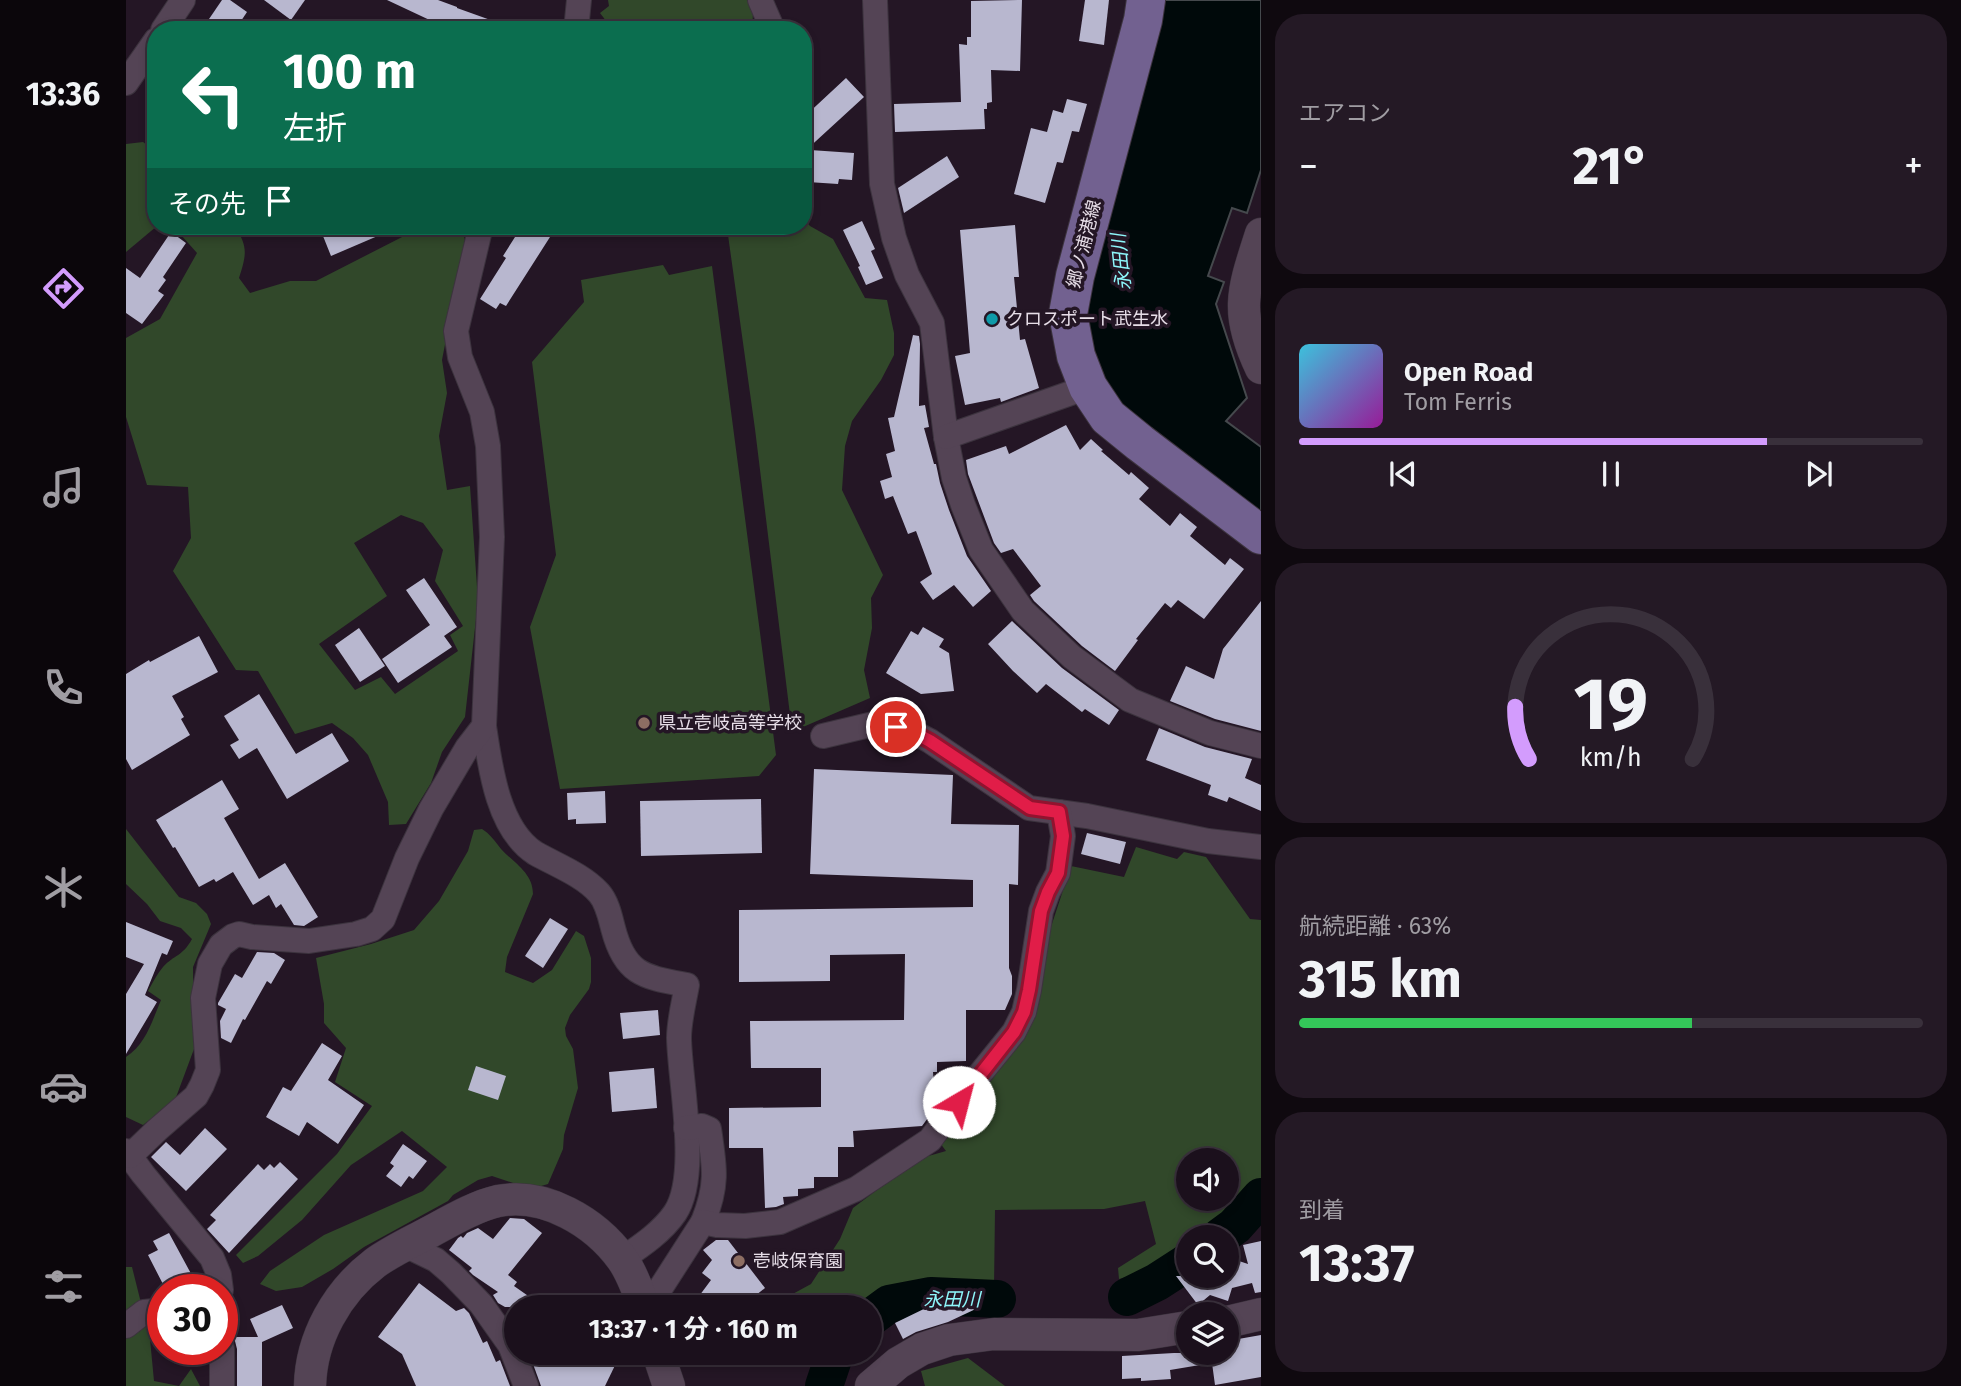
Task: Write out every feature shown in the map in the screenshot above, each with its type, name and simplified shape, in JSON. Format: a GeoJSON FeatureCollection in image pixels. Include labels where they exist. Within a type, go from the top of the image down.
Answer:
{"type":"FeatureCollection","features":[{"type":"Feature","properties":{"kind":"main road","name":"郷ノ浦港線"},"geometry":{"type":"LineString","coordinates":[[1146,0],[1075,276],[1068,314],[1076,356],[1088,387],[1108,417],[1261,535]]}},
{"type":"Feature","properties":{"kind":"street"},"geometry":{"type":"LineString","coordinates":[[169,21],[183,0]]}},
{"type":"Feature","properties":{"kind":"street"},"geometry":{"type":"LineString","coordinates":[[577,21],[579,0]]}},
{"type":"Feature","properties":{"kind":"street"},"geometry":{"type":"LineString","coordinates":[[761,0],[769,21]]}},
{"type":"Feature","properties":{"kind":"street"},"geometry":{"type":"LineString","coordinates":[[875,0],[882,184],[894,238],[907,275],[932,323],[946,438],[954,478],[981,550],[1023,611],[1072,657],[1130,700],[1210,733],[1261,746]]}},
{"type":"Feature","properties":{"kind":"street"},"geometry":{"type":"LineString","coordinates":[[126,83],[147,53]]}},
{"type":"Feature","properties":{"kind":"street"},"geometry":{"type":"LineString","coordinates":[[1261,234],[1244,292],[1246,329],[1261,368]]}},
{"type":"Feature","properties":{"kind":"street"},"geometry":{"type":"LineString","coordinates":[[479,235],[456,331],[460,357],[482,412],[488,446],[492,537],[484,726],[488,756],[500,802],[512,829],[532,851],[589,884],[601,894],[623,953],[639,973],[650,978],[687,985],[679,1035],[687,1176],[676,1212],[663,1227],[622,1259]]}},
{"type":"Feature","properties":{"kind":"street"},"geometry":{"type":"LineString","coordinates":[[946,438],[1088,387]]}},
{"type":"Feature","properties":{"kind":"street"},"geometry":{"type":"LineString","coordinates":[[822,736],[882,722],[911,731],[930,741],[1030,808],[1087,816],[1208,841],[1261,846]]}},
{"type":"Feature","properties":{"kind":"street"},"geometry":{"type":"LineString","coordinates":[[219,1274],[212,1258],[128,1154],[196,1096],[202,1085],[208,1070],[203,998],[210,964],[221,945],[239,934],[309,941],[372,929],[383,919],[407,858],[431,809],[467,748],[484,726]]}},
{"type":"Feature","properties":{"kind":"street"},"geometry":{"type":"LineString","coordinates":[[703,1222],[717,1226],[780,1222],[856,1189],[930,1140],[1014,1032],[1024,1012],[1041,911],[1058,873],[1063,836],[1059,812]]}},
{"type":"Feature","properties":{"kind":"street"},"geometry":{"type":"LineString","coordinates":[[655,1295],[703,1222],[712,1200],[715,1178],[709,1129],[702,1126],[686,1128]]}},
{"type":"Feature","properties":{"kind":"street"},"geometry":{"type":"LineString","coordinates":[[310,1386],[313,1359],[321,1334],[332,1309],[351,1284],[376,1262],[405,1245],[497,1201],[521,1199],[559,1209],[580,1219],[601,1236],[622,1259],[639,1295]]}},
{"type":"Feature","properties":{"kind":"street"},"geometry":{"type":"LineString","coordinates":[[405,1245],[436,1260],[481,1304],[510,1345],[526,1386]]}},
{"type":"Feature","properties":{"kind":"street"},"geometry":{"type":"LineString","coordinates":[[126,1326],[147,1312]]}},
{"type":"Feature","properties":{"kind":"street"},"geometry":{"type":"LineString","coordinates":[[1239,1319],[1261,1314]]}},
{"type":"Feature","properties":{"kind":"street"},"geometry":{"type":"LineString","coordinates":[[871,1386],[898,1363],[922,1349],[948,1340],[994,1334],[1138,1335],[1176,1329]]}},
{"type":"Feature","properties":{"kind":"street"},"geometry":{"type":"LineString","coordinates":[[222,1365],[222,1386]]}},
{"type":"Feature","properties":{"kind":"street"},"geometry":{"type":"LineString","coordinates":[[662,1365],[669,1386]]}},
{"type":"Feature","properties":{"kind":"green space"},"geometry":{"type":"Polygon","coordinates":[[[608,0],[748,0],[753,21],[606,21],[600,13],[609,6],[608,0]]]}},
{"type":"Feature","properties":{"kind":"green space"},"geometry":{"type":"Polygon","coordinates":[[[143,142],[147,145],[147,234],[126,252],[126,144],[143,142]]]}},
{"type":"Feature","properties":{"kind":"green space"},"geometry":{"type":"Polygon","coordinates":[[[812,227],[833,239],[865,298],[887,300],[894,333],[894,355],[881,380],[852,421],[845,446],[842,490],[883,575],[871,598],[872,628],[864,670],[870,698],[803,727],[791,723],[728,235],[812,235],[812,227]]]}},
{"type":"Feature","properties":{"kind":"green space"},"geometry":{"type":"Polygon","coordinates":[[[181,235],[240,235],[245,251],[239,278],[250,293],[290,281],[316,281],[406,235],[464,235],[465,241],[442,360],[447,393],[439,436],[447,490],[470,486],[478,601],[465,717],[442,752],[431,783],[406,824],[389,825],[388,802],[368,755],[353,738],[332,723],[295,734],[258,671],[236,670],[173,571],[191,538],[188,487],[147,485],[126,417],[126,338],[160,319],[197,253],[181,235]],[[401,515],[354,543],[387,596],[319,644],[355,690],[381,677],[395,694],[458,651],[450,635],[463,626],[435,581],[443,550],[423,523],[401,515]]]}},
{"type":"Feature","properties":{"kind":"green space"},"geometry":{"type":"Polygon","coordinates":[[[663,265],[669,275],[712,266],[776,755],[759,776],[560,789],[530,627],[556,555],[532,362],[584,302],[581,280],[663,265]]]}},
{"type":"Feature","properties":{"kind":"green space"},"geometry":{"type":"Polygon","coordinates":[[[126,829],[179,897],[196,903],[207,914],[211,924],[193,967],[194,1049],[175,1100],[143,1125],[126,1117],[126,1057],[139,1046],[161,1000],[148,991],[153,981],[163,967],[185,949],[192,939],[181,928],[160,921],[126,884],[126,829]]]}},
{"type":"Feature","properties":{"kind":"green space"},"geometry":{"type":"Polygon","coordinates":[[[482,829],[522,869],[532,887],[533,894],[507,957],[505,972],[533,983],[552,970],[576,931],[584,936],[591,958],[589,989],[570,1015],[565,1028],[573,1049],[578,1088],[564,1135],[563,1149],[548,1184],[531,1189],[492,1176],[478,1180],[448,1201],[364,1247],[302,1287],[276,1291],[260,1284],[270,1271],[324,1235],[423,1191],[447,1167],[402,1131],[351,1165],[302,1220],[258,1256],[243,1263],[236,1255],[337,1154],[372,1106],[335,1082],[346,1048],[324,1023],[324,1004],[316,958],[414,930],[439,901],[468,851],[474,830],[482,829]]]}},
{"type":"Feature","properties":{"kind":"green space"},"geometry":{"type":"Polygon","coordinates":[[[1136,847],[1177,859],[1184,852],[1206,857],[1250,919],[1261,920],[1261,1186],[1231,1221],[1225,1225],[1176,1225],[1176,1260],[1169,1265],[1119,1279],[1118,1268],[1156,1244],[1145,1201],[1104,1209],[995,1210],[994,1288],[895,1291],[882,1297],[882,1295],[791,1295],[811,1284],[840,1239],[853,1208],[918,1159],[946,1151],[940,1143],[1029,1029],[1047,939],[1071,866],[1124,877],[1136,847]]]}},
{"type":"Feature","properties":{"kind":"green space"},"geometry":{"type":"Polygon","coordinates":[[[126,1267],[132,1267],[147,1327],[147,1365],[152,1365],[154,1381],[179,1386],[126,1386],[126,1267]]]}},
{"type":"Feature","properties":{"kind":"green space"},"geometry":{"type":"Polygon","coordinates":[[[968,1358],[1005,1386],[925,1386],[921,1371],[968,1358]]]}},
{"type":"Feature","properties":{"kind":"green space"},"geometry":{"type":"Polygon","coordinates":[[[191,1369],[200,1386],[179,1386],[191,1369]]]}},
{"type":"Feature","properties":{"kind":"water"},"geometry":{"type":"Polygon","coordinates":[[[1163,0],[1261,0],[1261,170],[1247,213],[1232,208],[1208,276],[1224,282],[1216,304],[1247,398],[1226,421],[1261,447],[1261,518],[1164,447],[1105,387],[1084,329],[1087,291],[1163,0]]]}},
{"type":"Feature","properties":{"kind":"building"},"geometry":{"type":"Polygon","coordinates":[[[222,0],[230,0],[247,12],[241,21],[209,19],[222,0]]]}},
{"type":"Feature","properties":{"kind":"building"},"geometry":{"type":"Polygon","coordinates":[[[264,0],[305,0],[291,20],[264,0]]]}},
{"type":"Feature","properties":{"kind":"building"},"geometry":{"type":"Polygon","coordinates":[[[387,0],[438,0],[493,21],[432,21],[387,0]]]}},
{"type":"Feature","properties":{"kind":"building"},"geometry":{"type":"Polygon","coordinates":[[[1022,0],[1020,71],[991,70],[992,102],[987,103],[987,109],[984,109],[985,129],[895,132],[894,104],[961,102],[959,44],[967,45],[967,37],[971,37],[971,1],[1022,0]]]}},
{"type":"Feature","properties":{"kind":"building"},"geometry":{"type":"Polygon","coordinates":[[[1085,0],[1109,0],[1104,45],[1079,41],[1085,0]]]}},
{"type":"Feature","properties":{"kind":"building"},"geometry":{"type":"Polygon","coordinates":[[[846,78],[864,97],[812,145],[812,110],[846,78]]]}},
{"type":"Feature","properties":{"kind":"building"},"geometry":{"type":"Polygon","coordinates":[[[1067,99],[1087,104],[1079,132],[1072,131],[1063,163],[1057,162],[1045,203],[1014,194],[1031,128],[1047,132],[1053,110],[1063,113],[1067,99]]]}},
{"type":"Feature","properties":{"kind":"building"},"geometry":{"type":"Polygon","coordinates":[[[812,150],[854,153],[852,180],[839,179],[838,184],[812,182],[812,150]]]}},
{"type":"Feature","properties":{"kind":"building"},"geometry":{"type":"Polygon","coordinates":[[[947,156],[959,177],[904,213],[898,188],[947,156]]]}},
{"type":"Feature","properties":{"kind":"building"},"geometry":{"type":"Polygon","coordinates":[[[862,221],[875,249],[871,251],[883,278],[866,285],[843,230],[862,221]]]}},
{"type":"Feature","properties":{"kind":"building"},"geometry":{"type":"Polygon","coordinates":[[[1015,225],[1019,277],[1014,277],[1020,340],[1025,339],[1039,388],[1001,402],[1000,398],[965,405],[955,356],[970,353],[960,230],[1015,225]]]}},
{"type":"Feature","properties":{"kind":"building"},"geometry":{"type":"Polygon","coordinates":[[[169,235],[175,235],[186,243],[163,277],[166,280],[158,291],[164,295],[142,324],[126,313],[126,268],[140,278],[169,235]]]}},
{"type":"Feature","properties":{"kind":"building"},"geometry":{"type":"Polygon","coordinates":[[[323,235],[380,235],[331,256],[323,235]]]}},
{"type":"Feature","properties":{"kind":"building"},"geometry":{"type":"Polygon","coordinates":[[[516,235],[551,235],[506,306],[500,303],[496,309],[480,299],[506,258],[503,256],[516,235]]]}},
{"type":"Feature","properties":{"kind":"building"},"geometry":{"type":"Polygon","coordinates":[[[913,335],[919,336],[919,406],[925,405],[929,427],[924,428],[934,464],[967,556],[991,591],[973,607],[954,585],[933,600],[920,582],[932,574],[916,531],[908,534],[893,496],[885,499],[880,481],[892,477],[886,454],[895,451],[888,418],[894,417],[913,335]]]}},
{"type":"Feature","properties":{"kind":"building"},"geometry":{"type":"Polygon","coordinates":[[[1066,425],[1080,450],[1091,439],[1129,475],[1131,472],[1149,488],[1139,499],[1170,526],[1180,513],[1197,527],[1190,536],[1225,565],[1230,558],[1244,569],[1204,619],[1178,600],[1171,608],[1165,603],[1115,671],[1082,646],[1034,601],[1030,595],[1041,586],[1013,549],[1001,553],[994,543],[968,474],[966,460],[1006,446],[1009,454],[1066,425]]]}},
{"type":"Feature","properties":{"kind":"building"},"geometry":{"type":"Polygon","coordinates":[[[424,578],[457,627],[444,636],[452,647],[398,683],[382,659],[430,625],[406,590],[424,578]]]}},
{"type":"Feature","properties":{"kind":"building"},"geometry":{"type":"Polygon","coordinates":[[[1261,601],[1261,731],[1215,719],[1170,701],[1186,666],[1214,679],[1223,649],[1261,601]]]}},
{"type":"Feature","properties":{"kind":"building"},"geometry":{"type":"Polygon","coordinates":[[[1012,621],[1062,668],[1119,710],[1109,725],[1085,709],[1082,712],[1046,684],[1037,693],[1013,671],[988,644],[1012,621]]]}},
{"type":"Feature","properties":{"kind":"building"},"geometry":{"type":"Polygon","coordinates":[[[923,627],[944,639],[939,647],[949,653],[954,691],[921,694],[886,673],[911,631],[918,635],[923,627]]]}},
{"type":"Feature","properties":{"kind":"building"},"geometry":{"type":"Polygon","coordinates":[[[359,628],[385,666],[360,682],[335,645],[359,628]]]}},
{"type":"Feature","properties":{"kind":"building"},"geometry":{"type":"Polygon","coordinates":[[[199,636],[218,672],[172,696],[190,735],[132,770],[126,759],[126,674],[199,636]]]}},
{"type":"Feature","properties":{"kind":"building"},"geometry":{"type":"Polygon","coordinates":[[[259,694],[296,754],[332,733],[349,761],[287,799],[257,748],[239,759],[230,745],[239,740],[224,716],[259,694]]]}},
{"type":"Feature","properties":{"kind":"building"},"geometry":{"type":"Polygon","coordinates":[[[1159,728],[1205,747],[1252,759],[1245,778],[1261,785],[1261,811],[1229,797],[1227,802],[1208,795],[1211,785],[1146,760],[1159,728]]]}},
{"type":"Feature","properties":{"kind":"building"},"geometry":{"type":"Polygon","coordinates":[[[814,769],[953,775],[951,824],[1019,825],[1018,885],[1009,884],[1009,968],[1012,994],[1005,1010],[966,1010],[966,1061],[937,1062],[937,1072],[933,1072],[936,1107],[922,1126],[853,1131],[854,1147],[838,1147],[838,1177],[814,1177],[814,1188],[798,1189],[798,1196],[783,1197],[784,1204],[765,1208],[763,1148],[729,1148],[729,1108],[821,1107],[821,1068],[751,1068],[750,1021],[904,1020],[905,954],[830,955],[830,981],[739,982],[739,910],[973,907],[973,880],[810,874],[814,769]]]}},
{"type":"Feature","properties":{"kind":"building"},"geometry":{"type":"Polygon","coordinates":[[[222,780],[239,809],[224,818],[259,879],[285,863],[318,917],[304,926],[294,925],[281,904],[276,908],[269,895],[253,905],[233,872],[216,882],[214,879],[199,887],[156,820],[222,780]]]}},
{"type":"Feature","properties":{"kind":"building"},"geometry":{"type":"Polygon","coordinates":[[[605,791],[606,823],[576,824],[576,819],[568,820],[567,793],[605,791]]]}},
{"type":"Feature","properties":{"kind":"building"},"geometry":{"type":"Polygon","coordinates":[[[761,799],[762,853],[641,856],[640,801],[761,799]]]}},
{"type":"Feature","properties":{"kind":"building"},"geometry":{"type":"Polygon","coordinates":[[[1087,833],[1126,842],[1120,864],[1081,854],[1087,833]]]}},
{"type":"Feature","properties":{"kind":"building"},"geometry":{"type":"Polygon","coordinates":[[[550,918],[568,929],[543,968],[525,956],[550,918]]]}},
{"type":"Feature","properties":{"kind":"building"},"geometry":{"type":"Polygon","coordinates":[[[126,922],[173,941],[167,955],[162,953],[145,995],[157,1002],[126,1054],[126,994],[144,964],[126,957],[126,922]]]}},
{"type":"Feature","properties":{"kind":"building"},"geometry":{"type":"Polygon","coordinates":[[[257,952],[274,953],[285,960],[271,984],[267,981],[231,1043],[221,1038],[220,1021],[226,1009],[218,1003],[235,974],[242,978],[257,952]]]}},
{"type":"Feature","properties":{"kind":"building"},"geometry":{"type":"Polygon","coordinates":[[[658,1010],[660,1035],[623,1039],[620,1013],[658,1010]]]}},
{"type":"Feature","properties":{"kind":"building"},"geometry":{"type":"Polygon","coordinates":[[[322,1043],[342,1056],[328,1080],[364,1105],[338,1144],[307,1122],[299,1136],[266,1117],[283,1087],[291,1091],[322,1043]]]}},
{"type":"Feature","properties":{"kind":"building"},"geometry":{"type":"Polygon","coordinates":[[[476,1066],[506,1076],[498,1100],[468,1090],[476,1066]]]}},
{"type":"Feature","properties":{"kind":"building"},"geometry":{"type":"Polygon","coordinates":[[[654,1068],[657,1108],[612,1112],[609,1072],[654,1068]]]}},
{"type":"Feature","properties":{"kind":"building"},"geometry":{"type":"Polygon","coordinates":[[[205,1128],[227,1149],[186,1191],[151,1157],[166,1142],[180,1155],[205,1128]]]}},
{"type":"Feature","properties":{"kind":"building"},"geometry":{"type":"Polygon","coordinates":[[[403,1144],[427,1161],[413,1179],[409,1176],[401,1187],[386,1176],[394,1166],[390,1163],[403,1144]]]}},
{"type":"Feature","properties":{"kind":"building"},"geometry":{"type":"Polygon","coordinates":[[[280,1162],[298,1179],[229,1253],[207,1229],[216,1220],[210,1215],[258,1164],[264,1170],[270,1164],[274,1168],[280,1162]]]}},
{"type":"Feature","properties":{"kind":"building"},"geometry":{"type":"Polygon","coordinates":[[[510,1218],[524,1219],[542,1233],[508,1275],[517,1282],[514,1286],[527,1295],[504,1295],[504,1306],[493,1295],[498,1292],[473,1275],[469,1271],[472,1268],[449,1250],[458,1238],[463,1238],[478,1228],[493,1239],[510,1218]]]}},
{"type":"Feature","properties":{"kind":"building"},"geometry":{"type":"Polygon","coordinates":[[[169,1233],[191,1274],[158,1274],[148,1255],[158,1250],[153,1241],[169,1233]]]}},
{"type":"Feature","properties":{"kind":"building"},"geometry":{"type":"Polygon","coordinates":[[[716,1240],[728,1240],[765,1288],[756,1295],[700,1295],[711,1280],[702,1273],[712,1260],[703,1250],[716,1240]]]}},
{"type":"Feature","properties":{"kind":"building"},"geometry":{"type":"Polygon","coordinates":[[[1261,1241],[1261,1292],[1255,1293],[1252,1283],[1239,1286],[1239,1261],[1248,1264],[1243,1245],[1261,1241]]]}},
{"type":"Feature","properties":{"kind":"building"},"geometry":{"type":"Polygon","coordinates":[[[419,1283],[456,1311],[464,1308],[469,1313],[483,1343],[487,1341],[496,1362],[500,1360],[510,1386],[416,1386],[402,1354],[378,1337],[419,1283]]]}},
{"type":"Feature","properties":{"kind":"building"},"geometry":{"type":"Polygon","coordinates":[[[1185,1288],[1232,1288],[1228,1301],[1210,1295],[1202,1302],[1196,1302],[1185,1288]]]}},
{"type":"Feature","properties":{"kind":"building"},"geometry":{"type":"Polygon","coordinates":[[[282,1305],[293,1328],[262,1342],[262,1386],[237,1386],[238,1337],[258,1337],[250,1319],[282,1305]]]}},
{"type":"Feature","properties":{"kind":"building"},"geometry":{"type":"Polygon","coordinates":[[[932,1305],[980,1307],[903,1339],[895,1323],[932,1305]]]}},
{"type":"Feature","properties":{"kind":"building"},"geometry":{"type":"Polygon","coordinates":[[[1261,1335],[1261,1377],[1215,1385],[1212,1365],[1239,1365],[1239,1339],[1261,1335]]]}},
{"type":"Feature","properties":{"kind":"building"},"geometry":{"type":"Polygon","coordinates":[[[1174,1353],[1176,1365],[1200,1365],[1170,1370],[1171,1379],[1122,1379],[1122,1356],[1174,1353]]]}},
{"type":"Feature","properties":{"kind":"building"},"geometry":{"type":"Polygon","coordinates":[[[533,1365],[615,1365],[605,1386],[541,1386],[533,1365]]]}},
{"type":"Feature","properties":{"kind":"waterway","name":"永田川"},"geometry":{"type":"LineString","coordinates":[[1236,1225],[1261,1197]]}},
{"type":"Feature","properties":{"kind":"waterway","name":"永田川"},"geometry":{"type":"LineString","coordinates":[[1127,1297],[1176,1270]]}},
{"type":"Feature","properties":{"kind":"waterway","name":"永田川"},"geometry":{"type":"LineString","coordinates":[[882,1309],[889,1304],[931,1296],[997,1299]]}},
{"type":"Feature","properties":{"kind":"waterway","name":"永田川"},"geometry":{"type":"LineString","coordinates":[[824,1386],[831,1365]]}},
{"type":"Feature","properties":{"kind":"place","name":"クロスポート武生水"},"geometry":{"type":"Point","coordinates":[992,319]}},
{"type":"Feature","properties":{"kind":"place","name":"県立壱岐高等学校"},"geometry":{"type":"Point","coordinates":[644,723]}},
{"type":"Feature","properties":{"kind":"place","name":"壱岐保育園"},"geometry":{"type":"Point","coordinates":[739,1261]}},
{"type":"Feature","properties":{"kind":"route"},"geometry":{"type":"LineString","coordinates":[[896,727],[930,741],[1030,808],[1059,812],[1063,836],[1058,873],[1041,911],[1024,1012],[1014,1032],[959,1102]]}}]}
